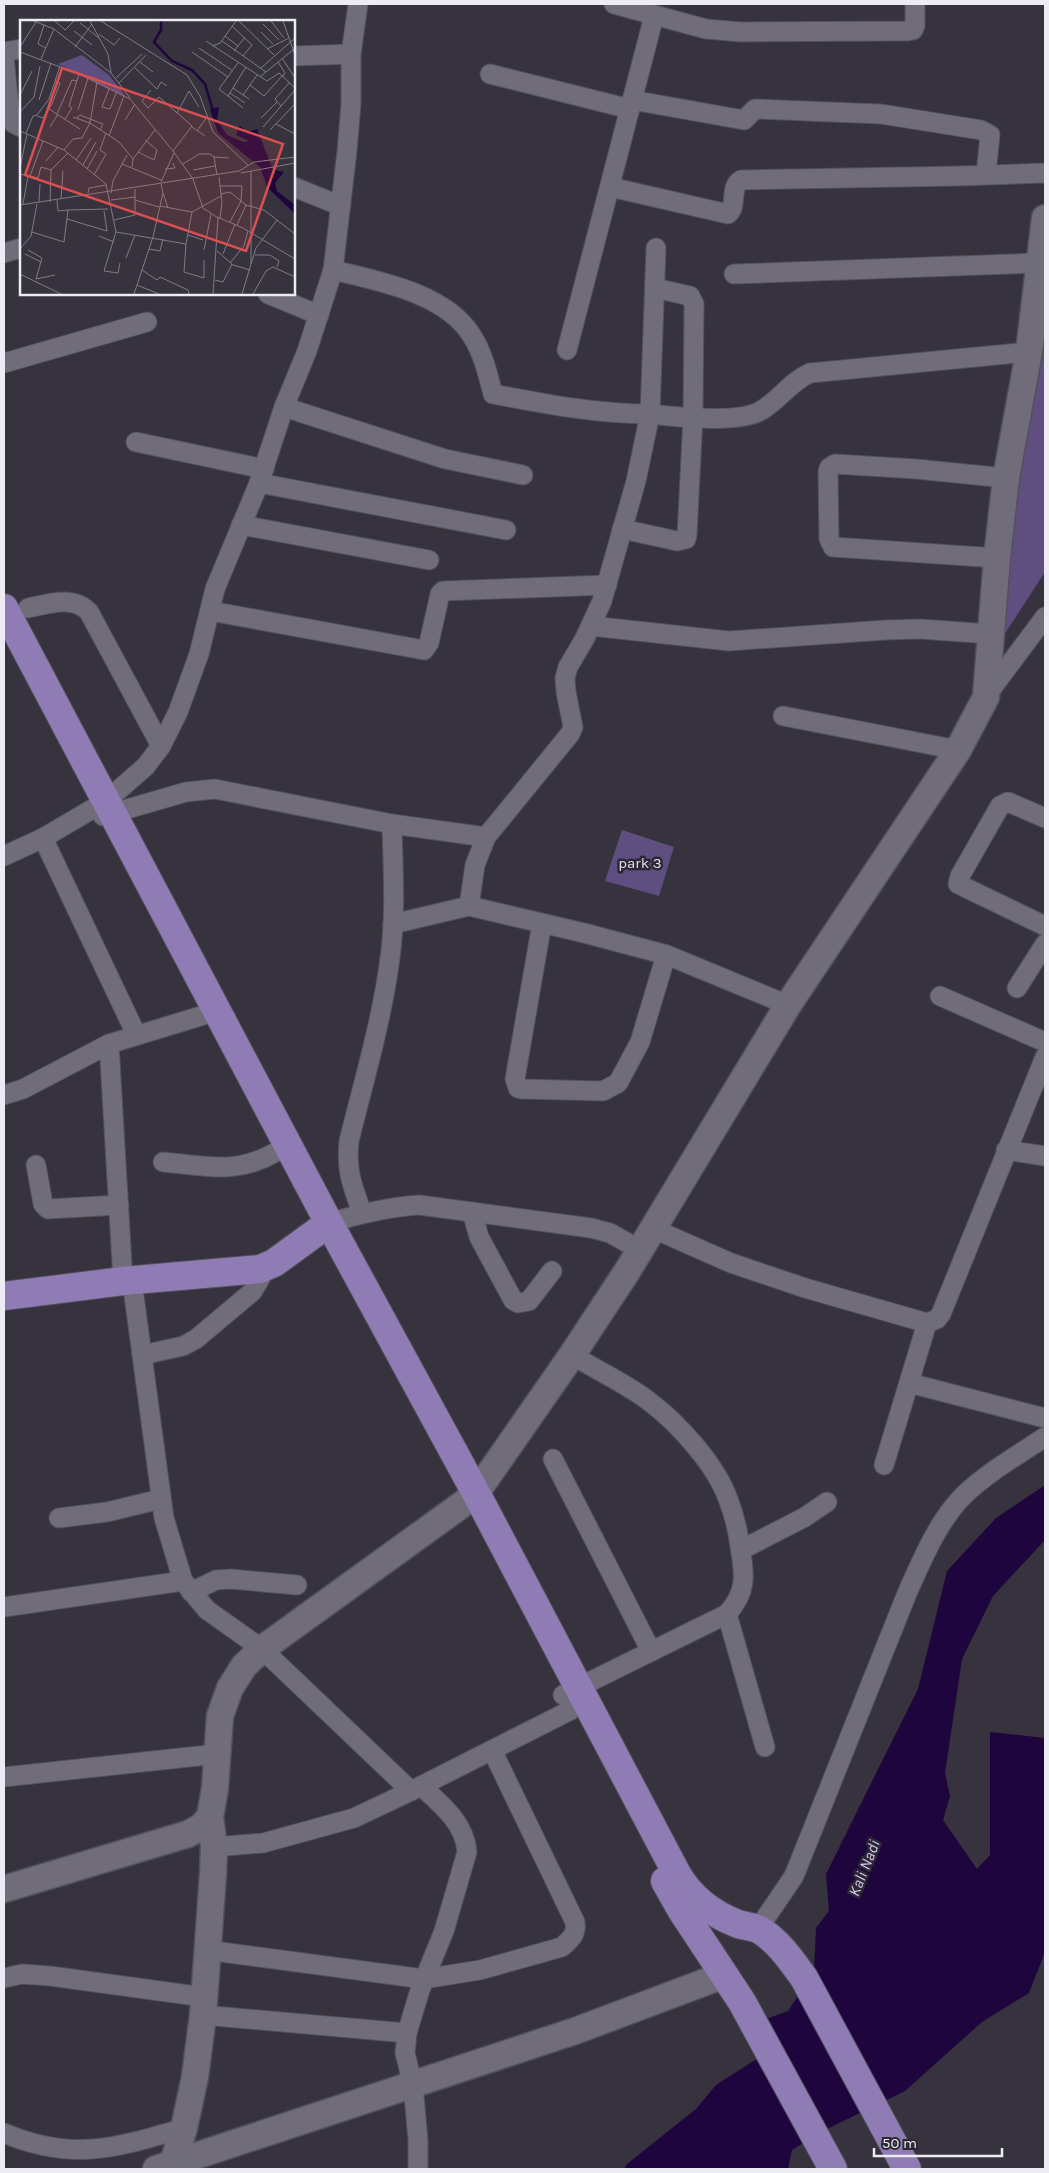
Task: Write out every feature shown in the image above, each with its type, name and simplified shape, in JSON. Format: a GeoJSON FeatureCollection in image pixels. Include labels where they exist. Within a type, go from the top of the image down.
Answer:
{"type":"FeatureCollection","features":[{"type":"Feature","properties":{"kind":"main road"},"geometry":{"type":"LineString","coordinates":[[16,608],[103,810],[204,1015],[276,1152],[324,1227]]}},
{"type":"Feature","properties":{"kind":"main road"},"geometry":{"type":"LineString","coordinates":[[4,636],[103,810],[470,1498],[570,1698],[682,1911],[742,2002],[833,2169]]}},
{"type":"Feature","properties":{"kind":"main road"},"geometry":{"type":"LineString","coordinates":[[4,1296],[128,1281],[260,1269],[274,1263],[324,1227]]}},
{"type":"Feature","properties":{"kind":"main road"},"geometry":{"type":"LineString","coordinates":[[570,1698],[686,1889],[716,1914],[738,1924],[758,1929],[776,1942],[804,1978],[907,2169]]}},
{"type":"Feature","properties":{"kind":"street"},"geometry":{"type":"LineString","coordinates":[[103,810],[146,766],[161,746],[178,712],[199,654],[215,589],[262,476],[284,407],[307,351],[319,315],[333,270],[351,104],[350,54],[358,4]]}},
{"type":"Feature","properties":{"kind":"street"},"geometry":{"type":"LineString","coordinates":[[614,4],[706,29],[741,32],[908,31],[915,26],[915,4]]}},
{"type":"Feature","properties":{"kind":"street"},"geometry":{"type":"LineString","coordinates":[[567,350],[654,16]]}},
{"type":"Feature","properties":{"kind":"street"},"geometry":{"type":"LineString","coordinates":[[4,52],[20,49]]}},
{"type":"Feature","properties":{"kind":"street"},"geometry":{"type":"LineString","coordinates":[[295,56],[350,54]]}},
{"type":"Feature","properties":{"kind":"street"},"geometry":{"type":"LineString","coordinates":[[4,56],[10,117],[13,124],[20,128]]}},
{"type":"Feature","properties":{"kind":"street"},"geometry":{"type":"LineString","coordinates":[[490,74],[631,104],[744,120],[755,109],[852,112],[882,114],[981,130],[990,135],[986,174]]}},
{"type":"Feature","properties":{"kind":"street"},"geometry":{"type":"LineString","coordinates":[[610,187],[728,214],[732,209],[736,185],[741,180],[1045,173]]}},
{"type":"Feature","properties":{"kind":"street"},"geometry":{"type":"LineString","coordinates":[[295,187],[341,206]]}},
{"type":"Feature","properties":{"kind":"street"},"geometry":{"type":"LineString","coordinates":[[986,696],[997,558],[1006,478],[1029,352],[1045,218]]}},
{"type":"Feature","properties":{"kind":"street"},"geometry":{"type":"LineString","coordinates":[[4,253],[20,248]]}},
{"type":"Feature","properties":{"kind":"street"},"geometry":{"type":"LineString","coordinates":[[469,906],[475,865],[486,837],[570,734],[573,727],[565,678],[568,667],[591,626],[607,585],[636,481],[650,414],[656,248]]}},
{"type":"Feature","properties":{"kind":"street"},"geometry":{"type":"LineString","coordinates":[[734,274],[1038,264]]}},
{"type":"Feature","properties":{"kind":"street"},"geometry":{"type":"LineString","coordinates":[[333,270],[394,284],[427,298],[456,317],[472,336],[484,363],[493,394],[560,407],[615,414],[650,414],[693,418],[737,417],[759,412],[797,379],[821,371],[1029,352]]}},
{"type":"Feature","properties":{"kind":"street"},"geometry":{"type":"LineString","coordinates":[[622,529],[677,540],[686,539],[693,418],[692,298],[686,294],[655,288]]}},
{"type":"Feature","properties":{"kind":"street"},"geometry":{"type":"LineString","coordinates":[[270,295],[319,315]]}},
{"type":"Feature","properties":{"kind":"street"},"geometry":{"type":"LineString","coordinates":[[4,363],[148,322]]}},
{"type":"Feature","properties":{"kind":"street"},"geometry":{"type":"LineString","coordinates":[[284,407],[445,459],[523,474]]}},
{"type":"Feature","properties":{"kind":"street"},"geometry":{"type":"LineString","coordinates":[[136,442],[262,476],[506,530]]}},
{"type":"Feature","properties":{"kind":"street"},"geometry":{"type":"LineString","coordinates":[[997,558],[833,547],[829,539],[828,472],[835,464],[916,469],[1006,478]]}},
{"type":"Feature","properties":{"kind":"street"},"geometry":{"type":"LineString","coordinates":[[241,525],[429,560]]}},
{"type":"Feature","properties":{"kind":"street"},"geometry":{"type":"LineString","coordinates":[[210,611],[418,650],[427,647],[440,594],[443,591],[607,585]]}},
{"type":"Feature","properties":{"kind":"street"},"geometry":{"type":"LineString","coordinates":[[16,608],[58,602],[73,602],[82,605],[89,612],[161,746]]}},
{"type":"Feature","properties":{"kind":"street"},"geometry":{"type":"LineString","coordinates":[[167,2167],[184,2128],[194,2077],[203,2006],[214,1847],[210,1818],[215,1788],[220,1716],[230,1688],[244,1666],[262,1649],[470,1498],[572,1355],[654,1229],[788,1005],[958,750],[986,696],[1045,617]]}},
{"type":"Feature","properties":{"kind":"street"},"geometry":{"type":"LineString","coordinates":[[591,626],[729,641],[920,629],[991,634]]}},
{"type":"Feature","properties":{"kind":"street"},"geometry":{"type":"LineString","coordinates":[[783,716],[958,750]]}},
{"type":"Feature","properties":{"kind":"street"},"geometry":{"type":"LineString","coordinates":[[4,856],[103,810],[186,792],[214,789],[392,824],[486,837]]}},
{"type":"Feature","properties":{"kind":"street"},"geometry":{"type":"LineString","coordinates":[[1045,818],[1008,802],[1000,806],[960,876],[958,884],[1045,926]]}},
{"type":"Feature","properties":{"kind":"street"},"geometry":{"type":"LineString","coordinates":[[362,1213],[349,1178],[347,1162],[349,1141],[382,1006],[393,924],[392,824]]}},
{"type":"Feature","properties":{"kind":"street"},"geometry":{"type":"LineString","coordinates":[[42,838],[136,1034]]}},
{"type":"Feature","properties":{"kind":"street"},"geometry":{"type":"LineString","coordinates":[[393,924],[469,906],[666,955],[788,1005]]}},
{"type":"Feature","properties":{"kind":"street"},"geometry":{"type":"LineString","coordinates":[[542,923],[515,1079],[518,1088],[604,1092],[618,1083],[640,1042],[666,955]]}},
{"type":"Feature","properties":{"kind":"street"},"geometry":{"type":"LineString","coordinates":[[1017,988],[1045,944]]}},
{"type":"Feature","properties":{"kind":"street"},"geometry":{"type":"LineString","coordinates":[[940,996],[1045,1042]]}},
{"type":"Feature","properties":{"kind":"street"},"geometry":{"type":"LineString","coordinates":[[4,1095],[22,1089],[110,1044],[136,1034],[204,1015]]}},
{"type":"Feature","properties":{"kind":"street"},"geometry":{"type":"LineString","coordinates":[[110,1044],[119,1205],[128,1281],[142,1354],[164,1518],[187,1587],[207,1610],[262,1649],[416,1789],[452,1816],[467,1843],[467,1852],[444,1930],[424,1979],[407,2033],[405,2053],[414,2084],[418,2169]]}},
{"type":"Feature","properties":{"kind":"street"},"geometry":{"type":"LineString","coordinates":[[654,1229],[731,1263],[805,1288],[927,1323],[937,1319],[1045,1057]]}},
{"type":"Feature","properties":{"kind":"street"},"geometry":{"type":"LineString","coordinates":[[1006,1150],[1045,1156]]}},
{"type":"Feature","properties":{"kind":"street"},"geometry":{"type":"LineString","coordinates":[[163,1162],[230,1168],[260,1161],[276,1152]]}},
{"type":"Feature","properties":{"kind":"street"},"geometry":{"type":"LineString","coordinates":[[36,1165],[43,1204],[48,1209],[119,1205]]}},
{"type":"Feature","properties":{"kind":"street"},"geometry":{"type":"LineString","coordinates":[[324,1227],[362,1213],[397,1206],[419,1205],[591,1228],[610,1233],[640,1250]]}},
{"type":"Feature","properties":{"kind":"street"},"geometry":{"type":"LineString","coordinates":[[472,1212],[479,1237],[513,1300],[518,1303],[529,1301],[552,1271]]}},
{"type":"Feature","properties":{"kind":"street"},"geometry":{"type":"LineString","coordinates":[[142,1354],[183,1346],[196,1339],[252,1292],[261,1277],[260,1269]]}},
{"type":"Feature","properties":{"kind":"street"},"geometry":{"type":"LineString","coordinates":[[884,1464],[927,1323]]}},
{"type":"Feature","properties":{"kind":"street"},"geometry":{"type":"LineString","coordinates":[[214,1847],[263,1843],[296,1836],[354,1818],[416,1789],[492,1750],[570,1698],[651,1650],[727,1614],[738,1601],[744,1586],[741,1550],[728,1498],[711,1467],[681,1431],[650,1402],[572,1355]]}},
{"type":"Feature","properties":{"kind":"street"},"geometry":{"type":"LineString","coordinates":[[909,1383],[1045,1418]]}},
{"type":"Feature","properties":{"kind":"street"},"geometry":{"type":"LineString","coordinates":[[758,1929],[794,1876],[908,1591],[928,1548],[943,1522],[963,1496],[982,1480],[1045,1437]]}},
{"type":"Feature","properties":{"kind":"street"},"geometry":{"type":"LineString","coordinates":[[553,1459],[651,1650]]}},
{"type":"Feature","properties":{"kind":"street"},"geometry":{"type":"LineString","coordinates":[[59,1518],[107,1512],[162,1499]]}},
{"type":"Feature","properties":{"kind":"street"},"geometry":{"type":"LineString","coordinates":[[741,1550],[798,1521],[827,1502]]}},
{"type":"Feature","properties":{"kind":"street"},"geometry":{"type":"LineString","coordinates":[[4,1607],[187,1587],[216,1580],[232,1579],[297,1585]]}},
{"type":"Feature","properties":{"kind":"street"},"geometry":{"type":"LineString","coordinates":[[727,1614],[765,1748]]}},
{"type":"Feature","properties":{"kind":"street"},"geometry":{"type":"LineString","coordinates":[[206,1950],[424,1979],[480,1970],[562,1947],[571,1940],[576,1930],[571,1913],[492,1750]]}},
{"type":"Feature","properties":{"kind":"street"},"geometry":{"type":"LineString","coordinates":[[4,1777],[216,1754]]}},
{"type":"Feature","properties":{"kind":"street"},"geometry":{"type":"LineString","coordinates":[[4,1889],[188,1834],[201,1827],[210,1818]]}},
{"type":"Feature","properties":{"kind":"street"},"geometry":{"type":"LineString","coordinates":[[4,1978],[22,1974],[50,1976],[203,2006],[407,2033]]}},
{"type":"Feature","properties":{"kind":"street"},"geometry":{"type":"LineString","coordinates":[[167,2167],[575,2031],[724,1975]]}},
{"type":"Feature","properties":{"kind":"street"},"geometry":{"type":"LineString","coordinates":[[4,2133],[38,2145],[92,2150],[124,2146],[184,2128]]}},
{"type":"Feature","properties":{"kind":"green space"},"geometry":{"type":"Polygon","coordinates":[[[1045,259],[1045,572],[989,658],[1045,259]]]}},
{"type":"Feature","properties":{"kind":"green space","name":"park 3"},"geometry":{"type":"Polygon","coordinates":[[[622,830],[674,847],[659,896],[605,881],[622,830]]]}},
{"type":"Feature","properties":{"kind":"water","name":"Kali Nadi"},"geometry":{"type":"Polygon","coordinates":[[[1045,1485],[1045,1540],[993,1596],[962,1659],[945,1773],[950,1796],[943,1820],[977,1869],[990,1855],[990,1732],[1045,1738],[1045,1952],[1029,1993],[982,2022],[905,2091],[827,2129],[792,2150],[788,2169],[624,2169],[627,2164],[696,2109],[716,2085],[780,2044],[766,2019],[788,2011],[814,1972],[816,1928],[829,1911],[826,1874],[918,1689],[947,1571],[996,1518],[1045,1485]]]}}]}
